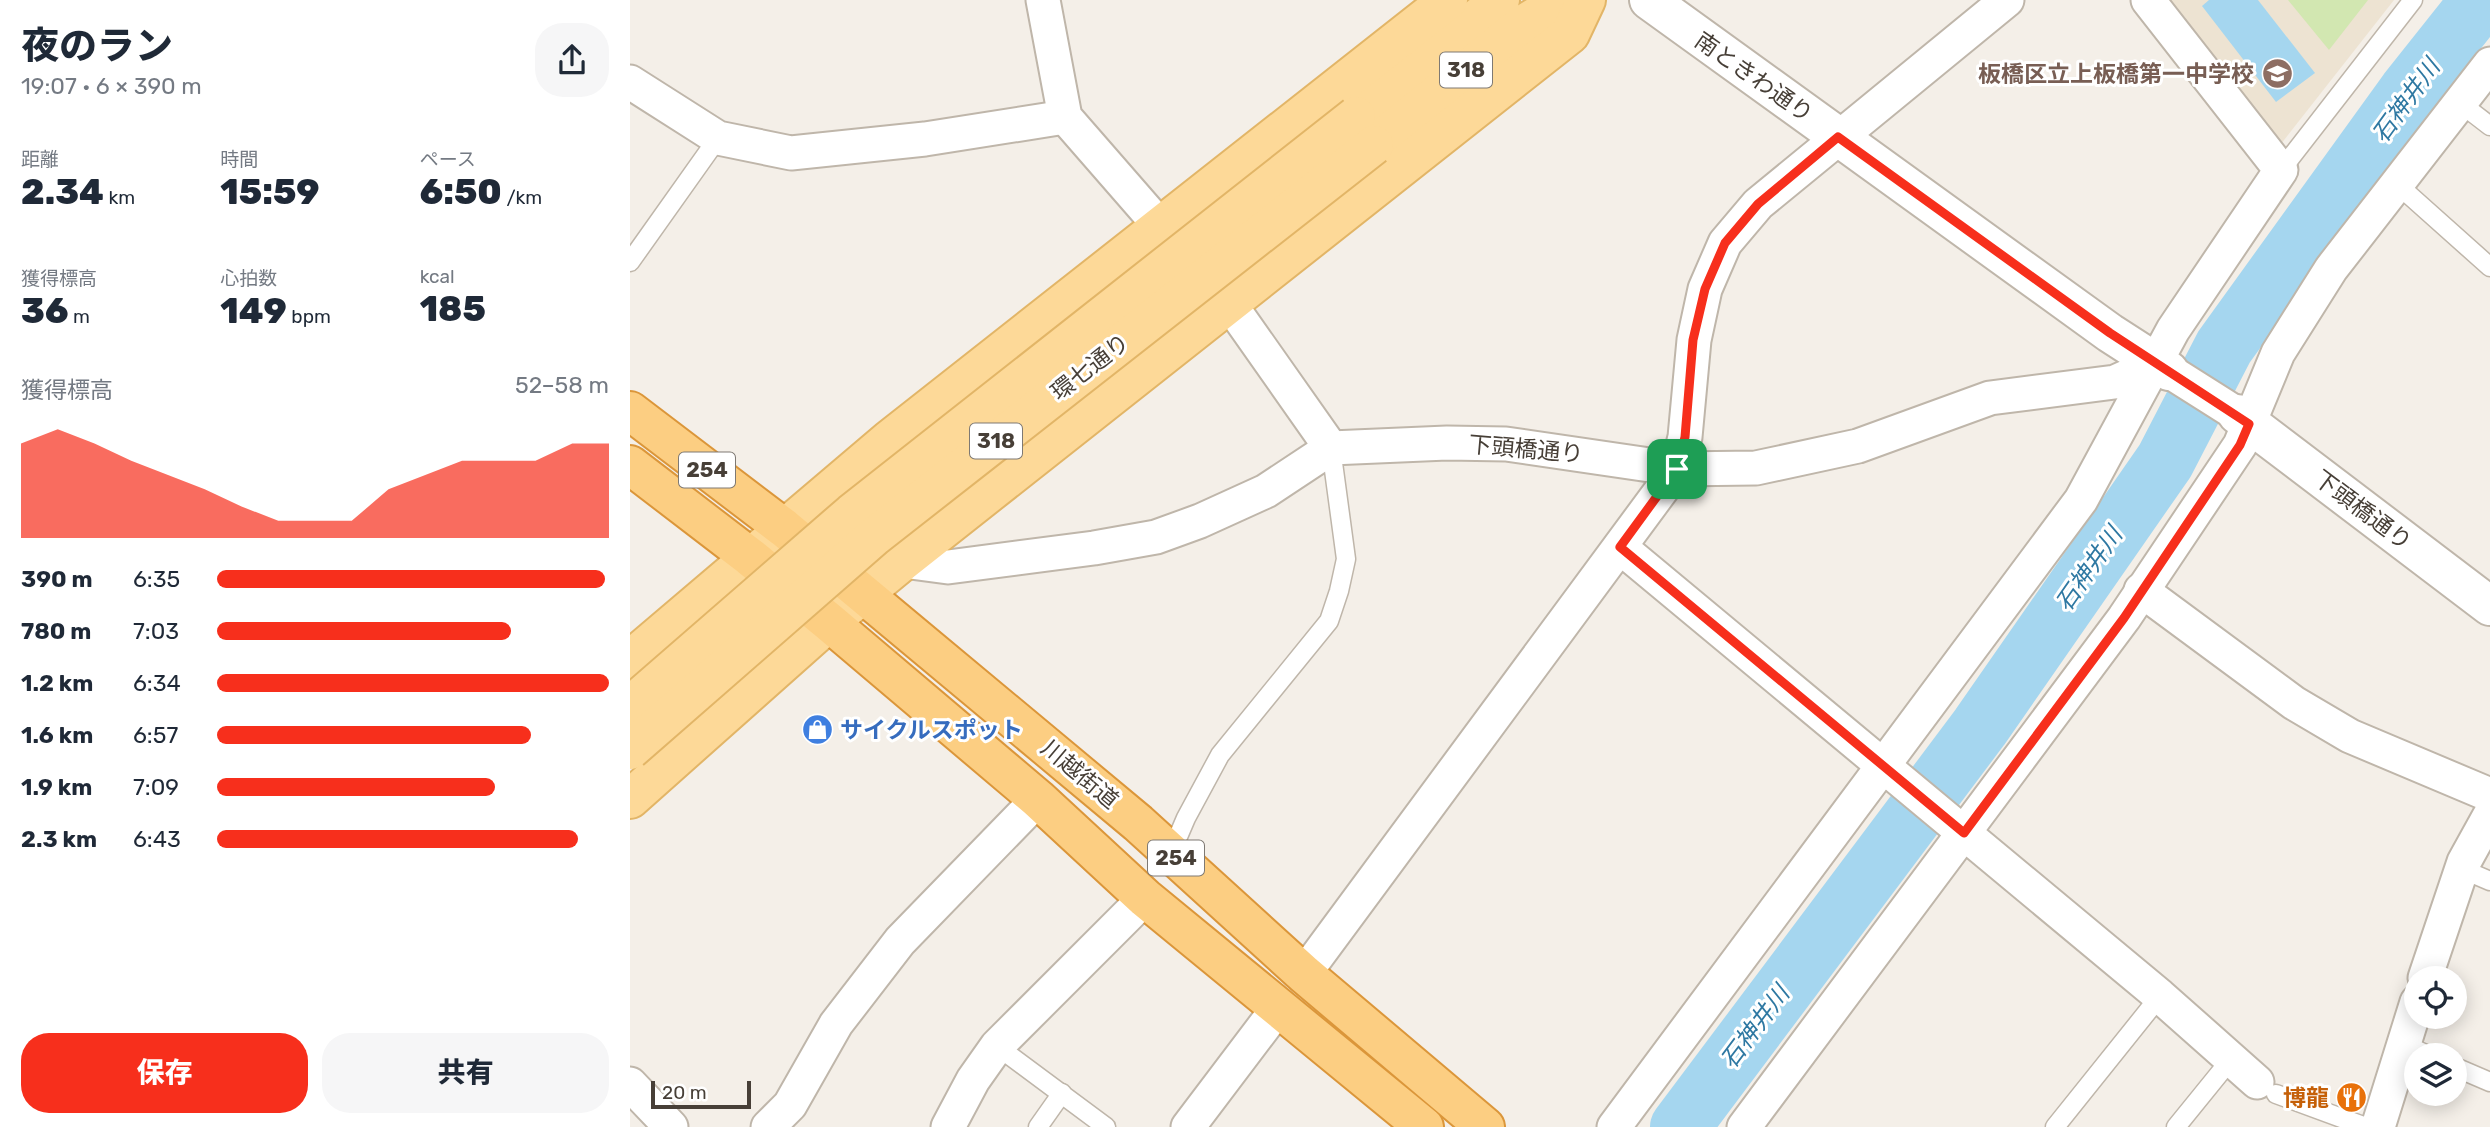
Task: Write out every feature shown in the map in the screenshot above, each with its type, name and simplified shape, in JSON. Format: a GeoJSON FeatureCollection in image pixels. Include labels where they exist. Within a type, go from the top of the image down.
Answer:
{"type":"FeatureCollection","features":[{"type":"Feature","properties":{"kind":"highway","name":"川越街道"},"geometry":{"type":"LineString","coordinates":[[630,411],[784,528],[1128,814],[1304,974],[1485,1127]]}},
{"type":"Feature","properties":{"kind":"highway","name":"川越街道"},"geometry":{"type":"LineString","coordinates":[[630,466],[750,557],[829,622],[1038,799],[1145,898],[1424,1127]]}},
{"type":"Feature","properties":{"kind":"main road"},"geometry":{"type":"LineString","coordinates":[[630,660],[889,440],[1448,0]]}},
{"type":"Feature","properties":{"kind":"main road","name":"環七通り"},"geometry":{"type":"LineString","coordinates":[[630,750],[875,536],[1365,131],[1500,0]]}},
{"type":"Feature","properties":{"kind":"main road","name":"環七通り"},"geometry":{"type":"LineString","coordinates":[[630,706],[852,513],[1365,131],[1563,0]]}},
{"type":"Feature","properties":{"kind":"main road"},"geometry":{"type":"LineString","coordinates":[[630,799],[829,622],[903,561],[1570,34],[1586,0]]}},
{"type":"Feature","properties":{"kind":"street"},"geometry":{"type":"LineString","coordinates":[[1043,0],[1065,117],[1160,226]]}},
{"type":"Feature","properties":{"kind":"street","name":"南ときわ通り"},"geometry":{"type":"LineString","coordinates":[[1649,0],[2110,333],[2163,367]]}},
{"type":"Feature","properties":{"kind":"street"},"geometry":{"type":"LineString","coordinates":[[1304,974],[1677,469],[1685,437],[1693,340],[1705,289],[1725,243],[1758,204],[2007,0]]}},
{"type":"Feature","properties":{"kind":"street"},"geometry":{"type":"LineString","coordinates":[[1614,1127],[2081,500],[2163,367],[2173,330],[2281,170],[2148,0]]}},
{"type":"Feature","properties":{"kind":"street"},"geometry":{"type":"LineString","coordinates":[[1744,1127],[2124,618],[2240,445],[2243,419],[2278,353],[2331,269],[2490,64]]}},
{"type":"Feature","properties":{"kind":"street"},"geometry":{"type":"LineString","coordinates":[[630,82],[718,138],[791,153],[925,139],[1065,117]]}},
{"type":"Feature","properties":{"kind":"street"},"geometry":{"type":"LineString","coordinates":[[903,561],[948,567],[1156,537],[1200,521],[1266,491],[1331,448],[1229,303]]}},
{"type":"Feature","properties":{"kind":"street"},"geometry":{"type":"LineString","coordinates":[[2163,367],[2243,419]]}},
{"type":"Feature","properties":{"kind":"street","name":"下頭橋通り"},"geometry":{"type":"LineString","coordinates":[[1331,448],[1447,443],[1506,444],[1677,469],[1756,468],[1858,446],[1990,398],[2115,382],[2163,367]]}},
{"type":"Feature","properties":{"kind":"street","name":"下頭橋通り"},"geometry":{"type":"LineString","coordinates":[[2243,419],[2490,606]]}},
{"type":"Feature","properties":{"kind":"street"},"geometry":{"type":"LineString","coordinates":[[1620,547],[2267,1088]]}},
{"type":"Feature","properties":{"kind":"street"},"geometry":{"type":"LineString","coordinates":[[2141,590],[2294,704],[2339,730],[2490,795]]}},
{"type":"Feature","properties":{"kind":"street"},"geometry":{"type":"LineString","coordinates":[[768,1127],[790,1105],[836,1024],[900,941],[1038,799]]}},
{"type":"Feature","properties":{"kind":"street"},"geometry":{"type":"LineString","coordinates":[[2431,966],[2476,875],[2490,815]]}},
{"type":"Feature","properties":{"kind":"street"},"geometry":{"type":"LineString","coordinates":[[948,1127],[973,1080],[997,1046],[1145,898]]}},
{"type":"Feature","properties":{"kind":"street"},"geometry":{"type":"LineString","coordinates":[[1188,1127],[1278,1008]]}},
{"type":"Feature","properties":{"kind":"street"},"geometry":{"type":"LineString","coordinates":[[2378,1127],[2404,1073]]}},
{"type":"Feature","properties":{"kind":"street"},"geometry":{"type":"LineString","coordinates":[[630,1084],[671,1127]]}},
{"type":"Feature","properties":{"kind":"lane"},"geometry":{"type":"LineString","coordinates":[[2281,170],[2413,0]]}},
{"type":"Feature","properties":{"kind":"lane"},"geometry":{"type":"LineString","coordinates":[[2460,103],[2490,126]]}},
{"type":"Feature","properties":{"kind":"lane"},"geometry":{"type":"LineString","coordinates":[[630,262],[718,138]]}},
{"type":"Feature","properties":{"kind":"lane"},"geometry":{"type":"LineString","coordinates":[[2397,184],[2490,267]]}},
{"type":"Feature","properties":{"kind":"lane"},"geometry":{"type":"LineString","coordinates":[[1171,853],[1186,818],[1220,755],[1329,621],[1346,558],[1331,448]]}},
{"type":"Feature","properties":{"kind":"lane"},"geometry":{"type":"LineString","coordinates":[[2056,1127],[2160,996]]}},
{"type":"Feature","properties":{"kind":"lane"},"geometry":{"type":"LineString","coordinates":[[997,1046],[1105,1127]]}},
{"type":"Feature","properties":{"kind":"lane"},"geometry":{"type":"LineString","coordinates":[[2176,1127],[2232,1058]]}},
{"type":"Feature","properties":{"kind":"lane"},"geometry":{"type":"LineString","coordinates":[[2467,1072],[2490,1082]]}},
{"type":"Feature","properties":{"kind":"lane"},"geometry":{"type":"LineString","coordinates":[[2267,1088],[2366,1127]]}},
{"type":"Feature","properties":{"kind":"lane"},"geometry":{"type":"LineString","coordinates":[[1038,1127],[1062,1093]]}},
{"type":"Feature","properties":{"kind":"shaded area","name":"板橋区立上板橋第一中学校"},"geometry":{"type":"Polygon","coordinates":[[[2160,0],[2394,0],[2277,149],[2160,0]]]}},
{"type":"Feature","properties":{"kind":"green space"},"geometry":{"type":"Polygon","coordinates":[[[2288,0],[2368,0],[2329,50],[2288,0]]]}},
{"type":"Feature","properties":{"kind":"water"},"geometry":{"type":"Polygon","coordinates":[[[2209,0],[2258,0],[2315,73],[2276,102],[2202,6],[2209,0]]]}},
{"type":"Feature","properties":{"kind":"waterway","name":"石神井川"},"geometry":{"type":"LineString","coordinates":[[1680,1127],[1980,727],[2165,461],[2224,347],[2408,92],[2481,0]]}},
{"type":"Feature","properties":{"kind":"place","name":"板橋区立上板橋第一中学校"},"geometry":{"type":"Point","coordinates":[2277,74]}},
{"type":"Feature","properties":{"kind":"place","name":"サイクルスポット"},"geometry":{"type":"Point","coordinates":[817,730]}},
{"type":"Feature","properties":{"kind":"place","name":"博龍"},"geometry":{"type":"Point","coordinates":[2352,1098]}},
{"type":"Feature","properties":{"kind":"route"},"geometry":{"type":"LineString","coordinates":[[1838,137],[2110,333],[2249,424],[2240,445],[2124,618],[1964,833],[1620,547],[1677,469],[1685,437],[1693,340],[1705,289],[1725,243],[1758,204],[1838,137]]}}]}
